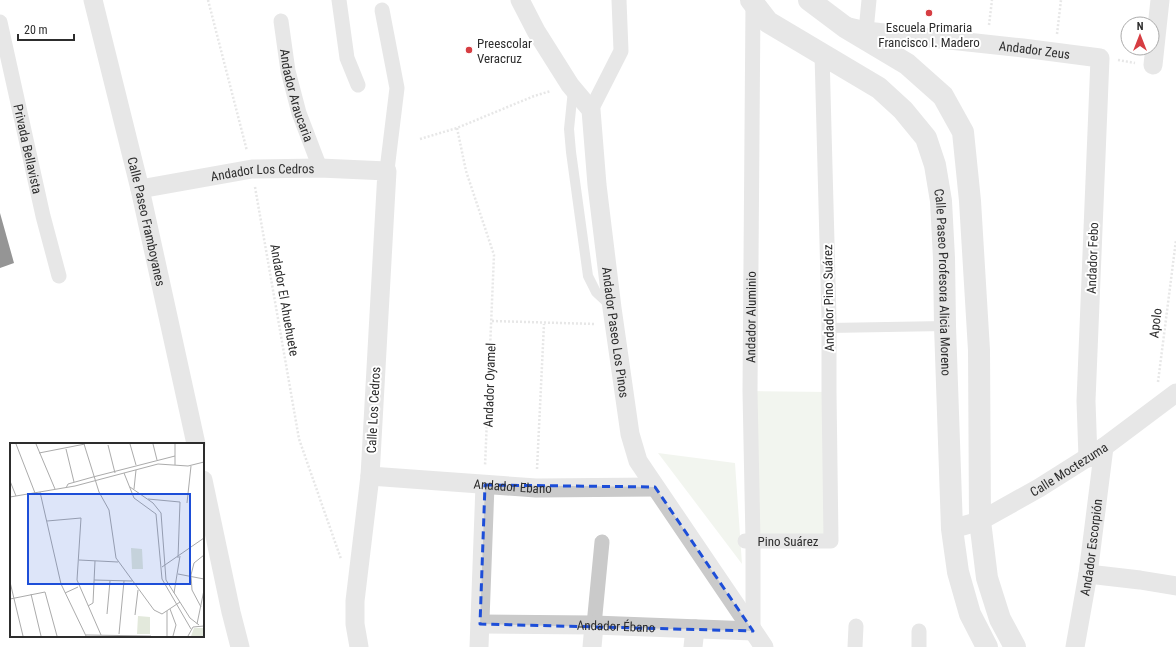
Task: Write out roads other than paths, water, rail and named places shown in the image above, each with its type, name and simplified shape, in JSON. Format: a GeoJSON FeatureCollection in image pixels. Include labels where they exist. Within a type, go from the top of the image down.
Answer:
{"type":"FeatureCollection","features":[{"type":"Feature","properties":{"kind":"street","name":"Calle Paseo Framboyanes"},"geometry":{"type":"LineString","coordinates":[[93,0],[140,189],[196,443]]}},
{"type":"Feature","properties":{"kind":"street"},"geometry":{"type":"LineString","coordinates":[[339,0],[347,58],[358,85]]}},
{"type":"Feature","properties":{"kind":"street"},"geometry":{"type":"LineString","coordinates":[[520,0],[536,31],[571,87],[591,110],[621,52],[619,0]]}},
{"type":"Feature","properties":{"kind":"street"},"geometry":{"type":"LineString","coordinates":[[809,0],[845,26],[907,64],[943,96],[963,132],[971,209],[978,342],[980,521],[986,578],[1000,619],[1015,647]]}},
{"type":"Feature","properties":{"kind":"street"},"geometry":{"type":"LineString","coordinates":[[866,31],[869,0]]}},
{"type":"Feature","properties":{"kind":"street"},"geometry":{"type":"LineString","coordinates":[[1153,65],[1160,0]]}},
{"type":"Feature","properties":{"kind":"street","name":"Calle Paseo Profesora Alicia Moreno"},"geometry":{"type":"LineString","coordinates":[[752,2],[768,22],[879,88],[903,110],[926,138],[935,165],[941,201],[952,529],[958,572],[970,614],[988,647]]}},
{"type":"Feature","properties":{"kind":"street","name":"Andador Aluminio"},"geometry":{"type":"LineString","coordinates":[[752,2],[749,541],[753,632]]}},
{"type":"Feature","properties":{"kind":"street"},"geometry":{"type":"LineString","coordinates":[[382,10],[397,88],[386,175]]}},
{"type":"Feature","properties":{"kind":"street","name":"Andador Araucaria"},"geometry":{"type":"LineString","coordinates":[[281,21],[290,78],[299,113],[320,168]]}},
{"type":"Feature","properties":{"kind":"street","name":"Privada Bellavista"},"geometry":{"type":"LineString","coordinates":[[0,22],[40,201],[59,276]]}},
{"type":"Feature","properties":{"kind":"street","name":"Andador Zeus"},"geometry":{"type":"LineString","coordinates":[[845,26],[866,31],[1100,58]]}},
{"type":"Feature","properties":{"kind":"street","name":"Andador Pino Suárez"},"geometry":{"type":"LineString","coordinates":[[822,54],[829,328],[831,541]]}},
{"type":"Feature","properties":{"kind":"street","name":"Andador Febo"},"geometry":{"type":"LineString","coordinates":[[1088,458],[1086,394],[1100,58]]}},
{"type":"Feature","properties":{"kind":"street","name":"Andador Paseo Los Pinos"},"geometry":{"type":"LineString","coordinates":[[591,110],[597,185],[613,316],[630,434],[638,461],[764,647]]}},
{"type":"Feature","properties":{"kind":"street","name":"Andador Los Cedros"},"geometry":{"type":"LineString","coordinates":[[140,189],[252,169],[320,168],[386,175]]}},
{"type":"Feature","properties":{"kind":"street","name":"Calle Los Cedros"},"geometry":{"type":"LineString","coordinates":[[359,647],[355,624],[355,601],[370,476],[386,175]]}},
{"type":"Feature","properties":{"kind":"street","name":"Calle Moctezuma"},"geometry":{"type":"LineString","coordinates":[[952,529],[980,521],[1039,488],[1104,447],[1176,393]]}},
{"type":"Feature","properties":{"kind":"street","name":"Andador Escorpión"},"geometry":{"type":"LineString","coordinates":[[1075,647],[1088,574],[1104,447]]}},
{"type":"Feature","properties":{"kind":"street","name":"Andador Ebano"},"geometry":{"type":"LineString","coordinates":[[370,476],[536,488],[655,487]]}},
{"type":"Feature","properties":{"kind":"street"},"geometry":{"type":"LineString","coordinates":[[204,485],[231,612],[240,647]]}},
{"type":"Feature","properties":{"kind":"street"},"geometry":{"type":"LineString","coordinates":[[479,647],[485,485]]}},
{"type":"Feature","properties":{"kind":"street","name":"Pino Suárez"},"geometry":{"type":"LineString","coordinates":[[749,541],[831,541]]}},
{"type":"Feature","properties":{"kind":"street"},"geometry":{"type":"LineString","coordinates":[[592,647],[602,542]]}},
{"type":"Feature","properties":{"kind":"street"},"geometry":{"type":"LineString","coordinates":[[1088,574],[1176,586]]}},
{"type":"Feature","properties":{"kind":"street","name":"Andador Ébano"},"geometry":{"type":"LineString","coordinates":[[480,624],[594,625],[694,638],[753,632]]}},
{"type":"Feature","properties":{"kind":"street"},"geometry":{"type":"LineString","coordinates":[[855,647],[856,626]]}},
{"type":"Feature","properties":{"kind":"street"},"geometry":{"type":"LineString","coordinates":[[919,631],[919,647]]}},
{"type":"Feature","properties":{"kind":"lane"},"geometry":{"type":"LineString","coordinates":[[571,87],[569,129],[570,152],[588,276],[596,292],[613,316]]}},
{"type":"Feature","properties":{"kind":"lane"},"geometry":{"type":"LineString","coordinates":[[829,328],[945,326]]}},
{"type":"Feature","properties":{"kind":"place","name":"Escuela Primaria Francisco I. Madero"},"geometry":{"type":"Point","coordinates":[929,13]}},
{"type":"Feature","properties":{"kind":"place","name":"Preescolar Veracruz"},"geometry":{"type":"Point","coordinates":[469,50]}}]}
